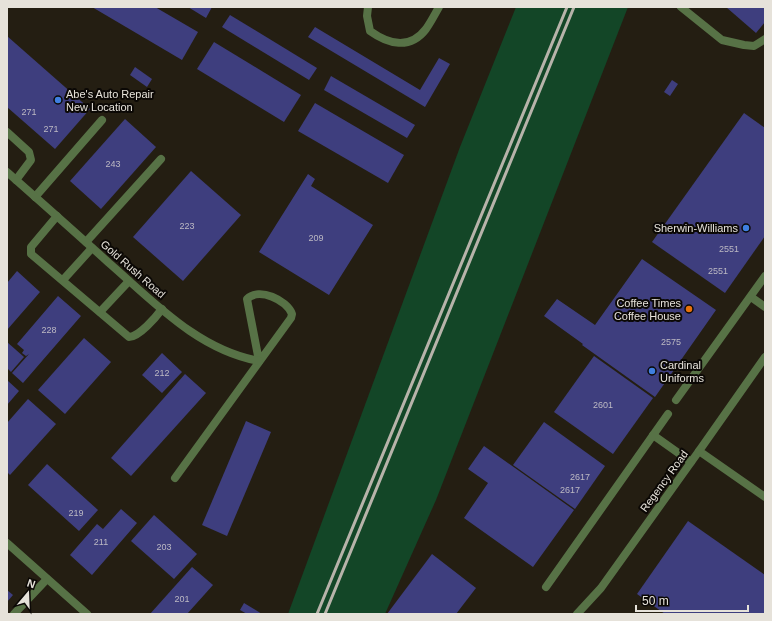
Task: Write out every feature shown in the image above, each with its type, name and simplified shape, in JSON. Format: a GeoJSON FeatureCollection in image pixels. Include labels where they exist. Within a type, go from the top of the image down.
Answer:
{"type":"FeatureCollection","features":[{"type":"Feature","properties":{"kind":"street"},"geometry":{"type":"LineString","coordinates":[[368,7],[367,16],[370,31],[382,40],[400,43],[414,40],[425,30],[439,7]]}},
{"type":"Feature","properties":{"kind":"street"},"geometry":{"type":"LineString","coordinates":[[681,7],[722,40],[744,46],[754,46],[765,39]]}},
{"type":"Feature","properties":{"kind":"street"},"geometry":{"type":"LineString","coordinates":[[35,197],[102,120]]}},
{"type":"Feature","properties":{"kind":"street"},"geometry":{"type":"LineString","coordinates":[[7,132],[29,152],[31,160],[16,180]]}},
{"type":"Feature","properties":{"kind":"street"},"geometry":{"type":"LineString","coordinates":[[63,280],[89,245],[161,159]]}},
{"type":"Feature","properties":{"kind":"street","name":"Gold Rush Road"},"geometry":{"type":"LineString","coordinates":[[7,172],[171,318],[207,343],[243,358],[259,361]]}},
{"type":"Feature","properties":{"kind":"street"},"geometry":{"type":"LineString","coordinates":[[57,216],[31,247],[31,254],[129,337],[133,337],[153,320],[162,309]]}},
{"type":"Feature","properties":{"kind":"street"},"geometry":{"type":"LineString","coordinates":[[676,400],[765,276]]}},
{"type":"Feature","properties":{"kind":"street"},"geometry":{"type":"LineString","coordinates":[[100,312],[129,280]]}},
{"type":"Feature","properties":{"kind":"street"},"geometry":{"type":"LineString","coordinates":[[175,478],[291,318],[292,314],[290,309],[282,302],[261,294],[251,295],[247,298],[259,361]]}},
{"type":"Feature","properties":{"kind":"street"},"geometry":{"type":"LineString","coordinates":[[751,296],[765,307]]}},
{"type":"Feature","properties":{"kind":"street","name":"Regency Road"},"geometry":{"type":"LineString","coordinates":[[577,614],[601,588],[765,357]]}},
{"type":"Feature","properties":{"kind":"street"},"geometry":{"type":"LineString","coordinates":[[546,587],[668,414]]}},
{"type":"Feature","properties":{"kind":"street"},"geometry":{"type":"LineString","coordinates":[[653,435],[691,462]]}},
{"type":"Feature","properties":{"kind":"street"},"geometry":{"type":"LineString","coordinates":[[699,451],[765,497]]}},
{"type":"Feature","properties":{"kind":"street"},"geometry":{"type":"LineString","coordinates":[[7,542],[87,614]]}},
{"type":"Feature","properties":{"kind":"street"},"geometry":{"type":"LineString","coordinates":[[14,614],[48,579]]}},
{"type":"Feature","properties":{"kind":"green space"},"geometry":{"type":"Polygon","coordinates":[[[516,7],[628,7],[436,500],[385,614],[288,614],[460,147],[516,7]]]}},
{"type":"Feature","properties":{"kind":"building"},"geometry":{"type":"Polygon","coordinates":[[[92,7],[155,7],[198,32],[182,60],[92,7]]]}},
{"type":"Feature","properties":{"kind":"building"},"geometry":{"type":"Polygon","coordinates":[[[188,7],[212,7],[206,18],[188,7]]]}},
{"type":"Feature","properties":{"kind":"building"},"geometry":{"type":"Polygon","coordinates":[[[726,7],[765,7],[765,22],[756,33],[726,7]]]}},
{"type":"Feature","properties":{"kind":"building"},"geometry":{"type":"Polygon","coordinates":[[[230,15],[317,68],[309,80],[222,27],[230,15]]]}},
{"type":"Feature","properties":{"kind":"building"},"geometry":{"type":"Polygon","coordinates":[[[315,27],[420,90],[439,58],[450,64],[425,107],[308,37],[315,27]]]}},
{"type":"Feature","properties":{"kind":"building"},"geometry":{"type":"Polygon","coordinates":[[[7,36],[90,109],[55,149],[7,107],[7,36]]]}},
{"type":"Feature","properties":{"kind":"building"},"geometry":{"type":"Polygon","coordinates":[[[214,42],[301,95],[284,122],[197,69],[214,42]]]}},
{"type":"Feature","properties":{"kind":"building"},"geometry":{"type":"Polygon","coordinates":[[[135,67],[152,79],[147,87],[130,75],[135,67]]]}},
{"type":"Feature","properties":{"kind":"building"},"geometry":{"type":"Polygon","coordinates":[[[331,76],[415,125],[407,138],[324,90],[331,76]]]}},
{"type":"Feature","properties":{"kind":"building"},"geometry":{"type":"Polygon","coordinates":[[[672,80],[678,84],[670,96],[664,92],[672,80]]]}},
{"type":"Feature","properties":{"kind":"building"},"geometry":{"type":"Polygon","coordinates":[[[315,103],[404,155],[388,183],[298,131],[315,103]]]}},
{"type":"Feature","properties":{"kind":"building"},"geometry":{"type":"Polygon","coordinates":[[[744,113],[765,128],[765,236],[725,293],[652,242],[744,113]]]}},
{"type":"Feature","properties":{"kind":"building"},"geometry":{"type":"Polygon","coordinates":[[[125,119],[156,147],[101,209],[70,181],[125,119]]]}},
{"type":"Feature","properties":{"kind":"building"},"geometry":{"type":"Polygon","coordinates":[[[191,171],[241,215],[183,281],[133,237],[191,171]]]}},
{"type":"Feature","properties":{"kind":"building"},"geometry":{"type":"Polygon","coordinates":[[[308,174],[315,179],[311,186],[373,225],[329,295],[259,252],[308,174]]]}},
{"type":"Feature","properties":{"kind":"building"},"geometry":{"type":"Polygon","coordinates":[[[642,259],[716,310],[655,397],[544,316],[557,299],[595,325],[642,259]]]}},
{"type":"Feature","properties":{"kind":"building"},"geometry":{"type":"Polygon","coordinates":[[[17,271],[40,292],[7,330],[7,283],[17,271]]]}},
{"type":"Feature","properties":{"kind":"building"},"geometry":{"type":"Polygon","coordinates":[[[58,296],[81,316],[23,383],[12,373],[29,354],[26,356],[22,353],[24,350],[17,344],[58,296]]]}},
{"type":"Feature","properties":{"kind":"building"},"geometry":{"type":"Polygon","coordinates":[[[84,338],[111,362],[65,414],[38,390],[84,338]]]}},
{"type":"Feature","properties":{"kind":"building"},"geometry":{"type":"Polygon","coordinates":[[[7,342],[24,357],[11,372],[7,368],[7,342]]]}},
{"type":"Feature","properties":{"kind":"building"},"geometry":{"type":"Polygon","coordinates":[[[162,353],[182,372],[162,393],[142,375],[162,353]]]}},
{"type":"Feature","properties":{"kind":"building"},"geometry":{"type":"Polygon","coordinates":[[[594,356],[653,398],[613,454],[554,412],[594,356]]]}},
{"type":"Feature","properties":{"kind":"building"},"geometry":{"type":"Polygon","coordinates":[[[185,374],[206,393],[131,476],[111,458],[185,374]]]}},
{"type":"Feature","properties":{"kind":"building"},"geometry":{"type":"Polygon","coordinates":[[[7,380],[19,391],[7,405],[7,380]]]}},
{"type":"Feature","properties":{"kind":"building"},"geometry":{"type":"Polygon","coordinates":[[[28,399],[56,424],[10,475],[7,472],[7,423],[28,399]]]}},
{"type":"Feature","properties":{"kind":"building"},"geometry":{"type":"Polygon","coordinates":[[[246,421],[271,432],[227,536],[202,525],[246,421]]]}},
{"type":"Feature","properties":{"kind":"building"},"geometry":{"type":"Polygon","coordinates":[[[544,422],[605,466],[575,509],[513,465],[544,422]]]}},
{"type":"Feature","properties":{"kind":"building"},"geometry":{"type":"Polygon","coordinates":[[[484,446],[574,510],[533,567],[464,518],[488,483],[468,469],[484,446]]]}},
{"type":"Feature","properties":{"kind":"building"},"geometry":{"type":"Polygon","coordinates":[[[47,464],[98,510],[79,531],[28,485],[47,464]]]}},
{"type":"Feature","properties":{"kind":"building"},"geometry":{"type":"Polygon","coordinates":[[[121,509],[137,523],[92,575],[70,555],[97,524],[103,529],[121,509]]]}},
{"type":"Feature","properties":{"kind":"building"},"geometry":{"type":"Polygon","coordinates":[[[154,515],[197,554],[174,579],[131,541],[154,515]]]}},
{"type":"Feature","properties":{"kind":"building"},"geometry":{"type":"Polygon","coordinates":[[[688,521],[765,575],[765,614],[665,614],[637,594],[688,521]]]}},
{"type":"Feature","properties":{"kind":"building"},"geometry":{"type":"Polygon","coordinates":[[[432,554],[476,588],[456,614],[387,614],[432,554]]]}},
{"type":"Feature","properties":{"kind":"building"},"geometry":{"type":"Polygon","coordinates":[[[192,567],[213,585],[187,614],[150,614],[192,567]]]}},
{"type":"Feature","properties":{"kind":"building"},"geometry":{"type":"Polygon","coordinates":[[[7,590],[13,595],[7,602],[7,590]]]}},
{"type":"Feature","properties":{"kind":"building"},"geometry":{"type":"Polygon","coordinates":[[[244,603],[262,614],[247,614],[240,610],[244,603]]]}},
{"type":"Feature","properties":{"kind":"railway"},"geometry":{"type":"LineString","coordinates":[[317,614],[567,7]]}},
{"type":"Feature","properties":{"kind":"railway"},"geometry":{"type":"LineString","coordinates":[[325,614],[574,7]]}},
{"type":"Feature","properties":{"kind":"place","name":"Abe's Auto Repair New Location"},"geometry":{"type":"Point","coordinates":[58,100]}},
{"type":"Feature","properties":{"kind":"place","name":"Sherwin-Williams"},"geometry":{"type":"Point","coordinates":[746,228]}},
{"type":"Feature","properties":{"kind":"place","name":"Coffee Times Coffee House"},"geometry":{"type":"Point","coordinates":[689,309]}},
{"type":"Feature","properties":{"kind":"place","name":"Cardinal Uniforms"},"geometry":{"type":"Point","coordinates":[652,371]}}]}
